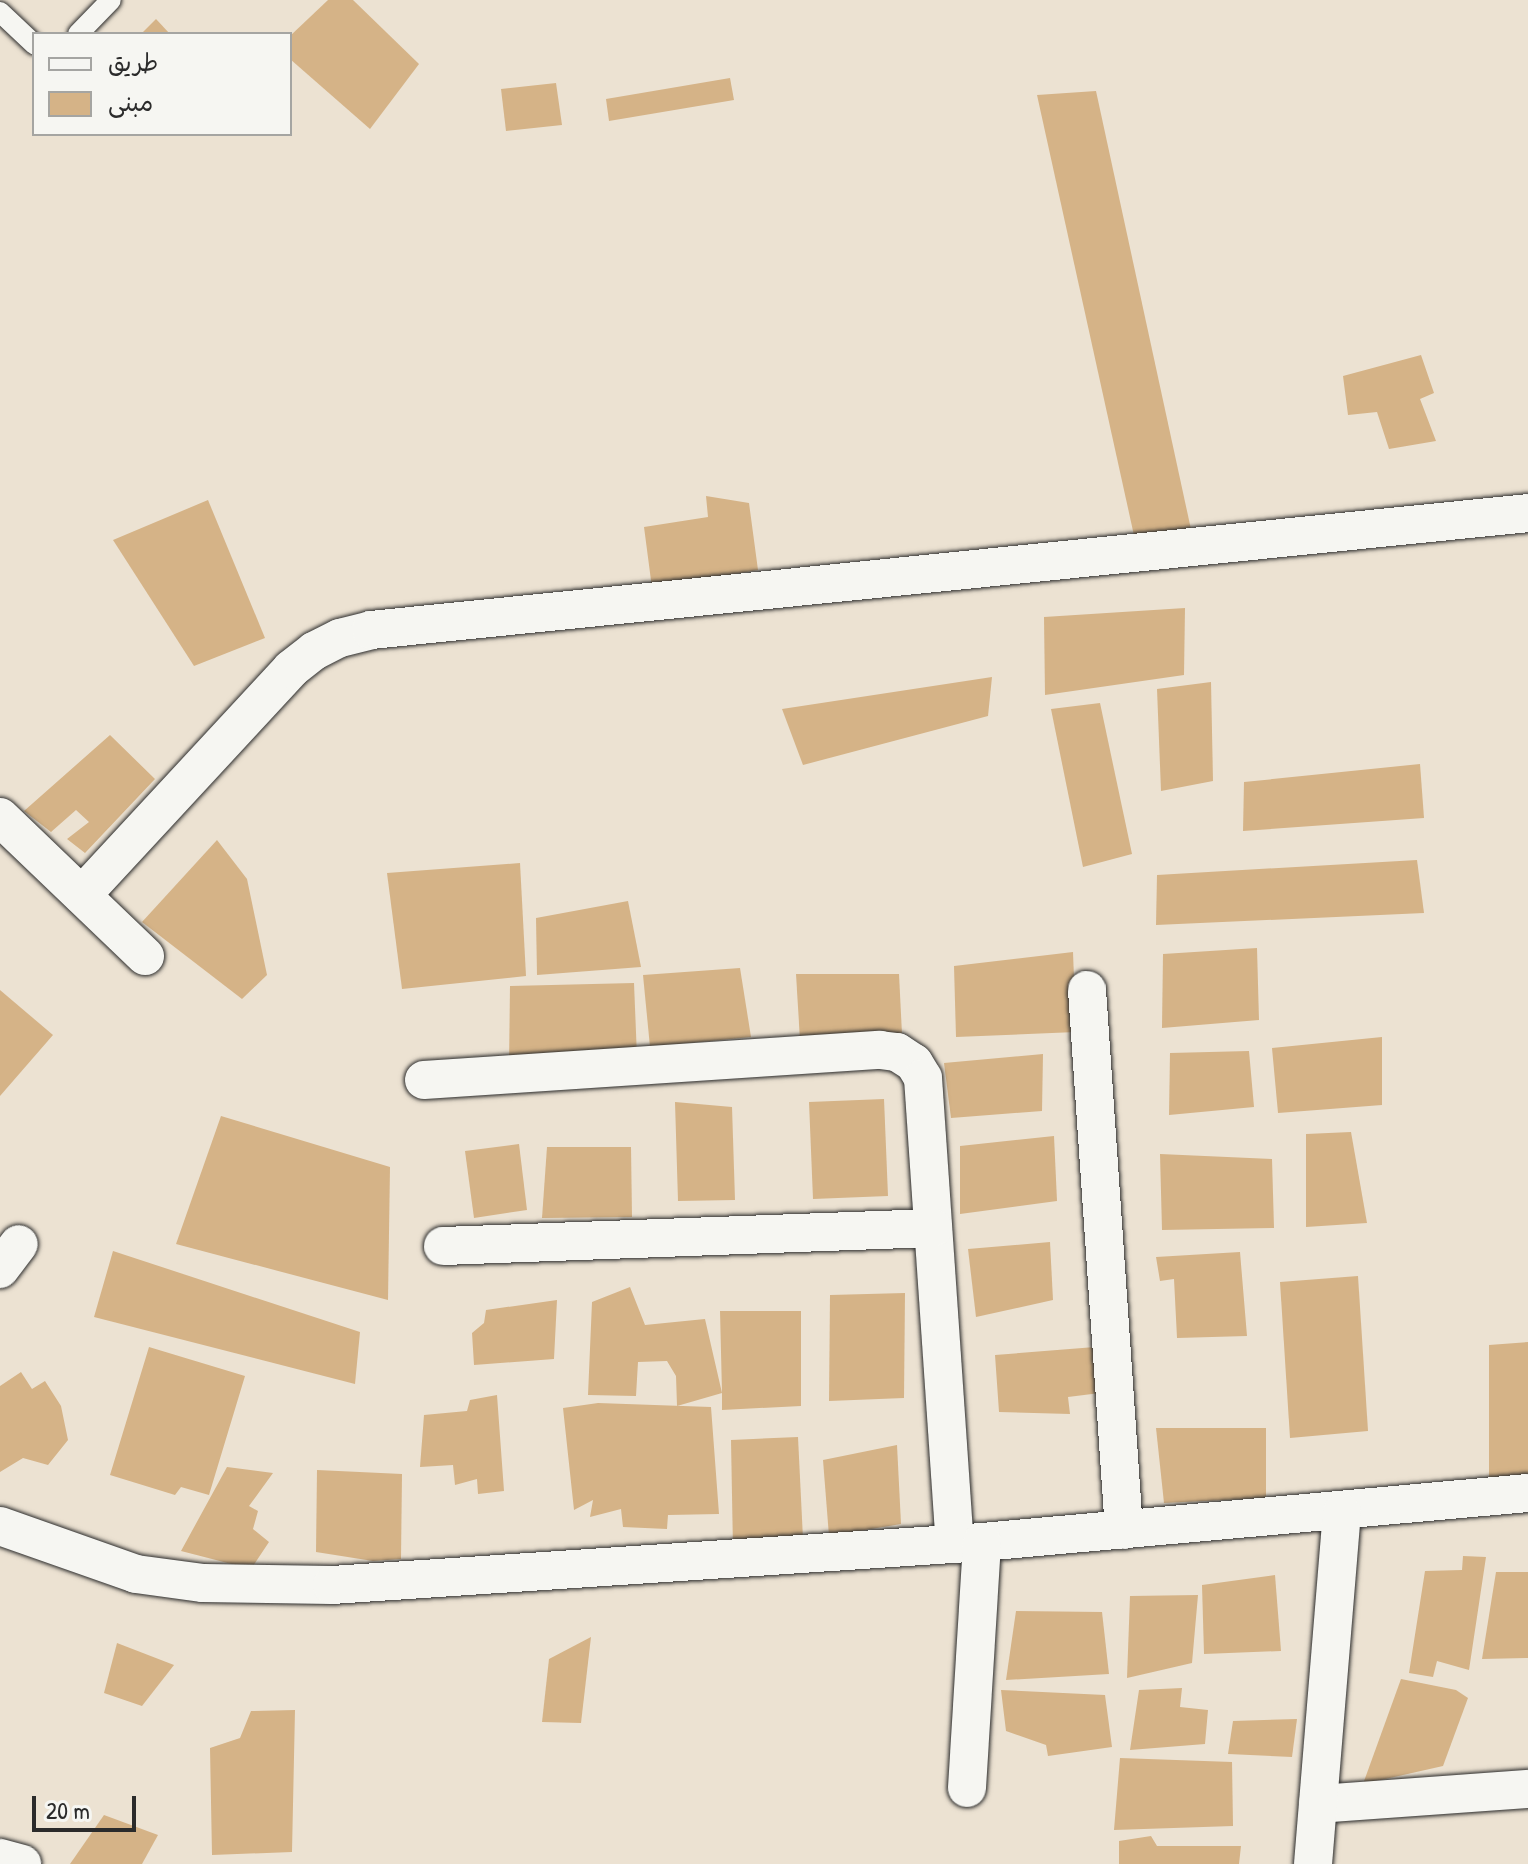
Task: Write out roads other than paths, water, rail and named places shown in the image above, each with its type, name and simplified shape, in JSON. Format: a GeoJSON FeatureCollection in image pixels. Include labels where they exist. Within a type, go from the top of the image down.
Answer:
{"type":"FeatureCollection","features":[{"type":"Feature","properties":{"kind":"street"},"geometry":{"type":"LineString","coordinates":[[82,895],[291,669],[314,651],[340,638],[371,630],[1528,513]]}},
{"type":"Feature","properties":{"kind":"street"},"geometry":{"type":"LineString","coordinates":[[0,817],[145,956]]}},
{"type":"Feature","properties":{"kind":"street"},"geometry":{"type":"LineString","coordinates":[[1087,990],[1124,1530]]}},
{"type":"Feature","properties":{"kind":"street"},"geometry":{"type":"LineString","coordinates":[[424,1080],[897,1052],[914,1063],[923,1078],[933,1228],[969,1542],[967,1788]]}},
{"type":"Feature","properties":{"kind":"street"},"geometry":{"type":"LineString","coordinates":[[443,1246],[933,1228]]}},
{"type":"Feature","properties":{"kind":"street"},"geometry":{"type":"LineString","coordinates":[[0,1526],[136,1574],[203,1583],[332,1585],[969,1542],[1342,1513],[1528,1493]]}},
{"type":"Feature","properties":{"kind":"street"},"geometry":{"type":"LineString","coordinates":[[1313,1864],[1342,1513]]}},
{"type":"Feature","properties":{"kind":"street"},"geometry":{"type":"LineString","coordinates":[[1318,1804],[1528,1789]]}},
{"type":"Feature","properties":{"kind":"street"},"geometry":{"type":"LineString","coordinates":[[0,1858],[22,1864]]}},
{"type":"Feature","properties":{"kind":"lane"},"geometry":{"type":"LineString","coordinates":[[80,32],[111,0]]}},
{"type":"Feature","properties":{"kind":"lane"},"geometry":{"type":"LineString","coordinates":[[0,12],[32,42]]}}]}
